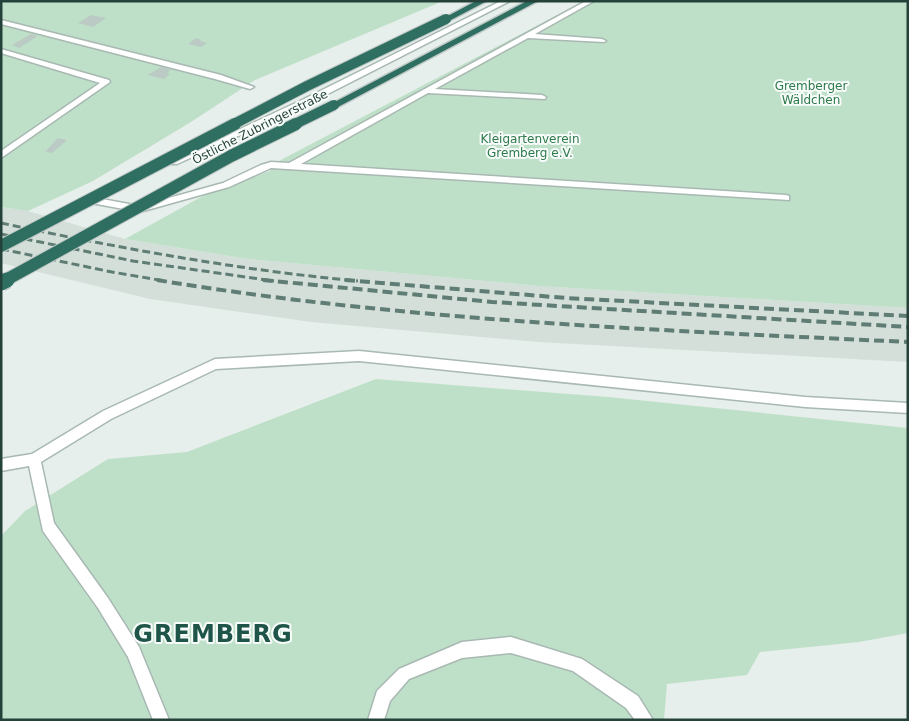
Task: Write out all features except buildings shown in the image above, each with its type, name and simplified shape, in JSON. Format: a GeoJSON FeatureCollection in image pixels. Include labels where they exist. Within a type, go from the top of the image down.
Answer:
{"type":"FeatureCollection","features":[{"type":"Feature","properties":{"kind":"highway","name":"Östliche Zubringerstraße"},"geometry":{"type":"LineString","coordinates":[[1,245],[307,86],[483,1]]}},
{"type":"Feature","properties":{"kind":"highway","name":"Östliche Zubringerstraße"},"geometry":{"type":"LineString","coordinates":[[1,283],[231,156],[334,106],[534,1]]}},
{"type":"Feature","properties":{"kind":"lane"},"geometry":{"type":"LineString","coordinates":[[1,245],[91,200],[305,102],[507,1]]}},
{"type":"Feature","properties":{"kind":"lane"},"geometry":{"type":"LineString","coordinates":[[290,167],[591,1]]}},
{"type":"Feature","properties":{"kind":"lane"},"geometry":{"type":"LineString","coordinates":[[1,22],[218,76],[250,87]]}},
{"type":"Feature","properties":{"kind":"lane"},"geometry":{"type":"LineString","coordinates":[[527,36],[602,41]]}},
{"type":"Feature","properties":{"kind":"lane"},"geometry":{"type":"LineString","coordinates":[[1,156],[106,82],[3,53]]}},
{"type":"Feature","properties":{"kind":"lane"},"geometry":{"type":"LineString","coordinates":[[427,91],[542,97]]}},
{"type":"Feature","properties":{"kind":"lane"},"geometry":{"type":"LineString","coordinates":[[91,200],[140,209],[226,185],[264,167],[290,167],[786,198]]}},
{"type":"Feature","properties":{"kind":"lane"},"geometry":{"type":"LineString","coordinates":[[1,465],[34,459],[106,415],[215,364],[359,356],[805,402],[908,408]]}},
{"type":"Feature","properties":{"kind":"lane"},"geometry":{"type":"LineString","coordinates":[[34,459],[48,526],[103,603],[134,652],[161,720]]}},
{"type":"Feature","properties":{"kind":"lane"},"geometry":{"type":"LineString","coordinates":[[376,720],[383,696],[404,674],[462,650],[511,644],[577,664],[632,702],[645,720]]}},
{"type":"Feature","properties":{"kind":"shaded area"},"geometry":{"type":"Polygon","coordinates":[[[1,207],[28,211],[125,239],[248,259],[539,286],[908,308],[908,362],[538,342],[311,322],[150,299],[1,263],[1,207]]]}},
{"type":"Feature","properties":{"kind":"green space"},"geometry":{"type":"Polygon","coordinates":[[[1,1],[443,1],[255,80],[191,122],[93,181],[28,211],[1,207],[1,1]]]}},
{"type":"Feature","properties":{"kind":"green space"},"geometry":{"type":"Polygon","coordinates":[[[584,1],[908,1],[908,308],[539,286],[248,259],[125,239],[210,192],[270,171],[275,163],[584,1]]]}},
{"type":"Feature","properties":{"kind":"green space"},"geometry":{"type":"Polygon","coordinates":[[[376,379],[608,397],[908,428],[908,633],[859,642],[760,652],[747,675],[667,684],[664,720],[1,720],[1,536],[25,511],[108,459],[187,452],[376,379]]]}},
{"type":"Feature","properties":{"kind":"railway"},"geometry":{"type":"LineString","coordinates":[[1,223],[179,257],[268,271],[358,281]]}},
{"type":"Feature","properties":{"kind":"railway"},"geometry":{"type":"LineString","coordinates":[[1,234],[133,261],[274,281]]}},
{"type":"Feature","properties":{"kind":"railway"},"geometry":{"type":"LineString","coordinates":[[1,249],[165,281]]}},
{"type":"Feature","properties":{"kind":"railway"},"geometry":{"type":"LineString","coordinates":[[157,280],[250,294],[344,305],[531,322],[908,342]]}},
{"type":"Feature","properties":{"kind":"railway"},"geometry":{"type":"LineString","coordinates":[[263,280],[492,302],[908,327]]}},
{"type":"Feature","properties":{"kind":"railway"},"geometry":{"type":"LineString","coordinates":[[345,280],[566,298],[908,316]]}},
{"type":"Feature","properties":{"kind":"district","name":"GREMBERG"},"geometry":{"type":"Point","coordinates":[213,634]}},
{"type":"Feature","properties":{"kind":"park label","name":"Gremberger Wäldchen"},"geometry":{"type":"Point","coordinates":[811,93]}},
{"type":"Feature","properties":{"kind":"park label","name":"Kleigartenverein Gremberg e.V."},"geometry":{"type":"Point","coordinates":[530,146]}}]}
